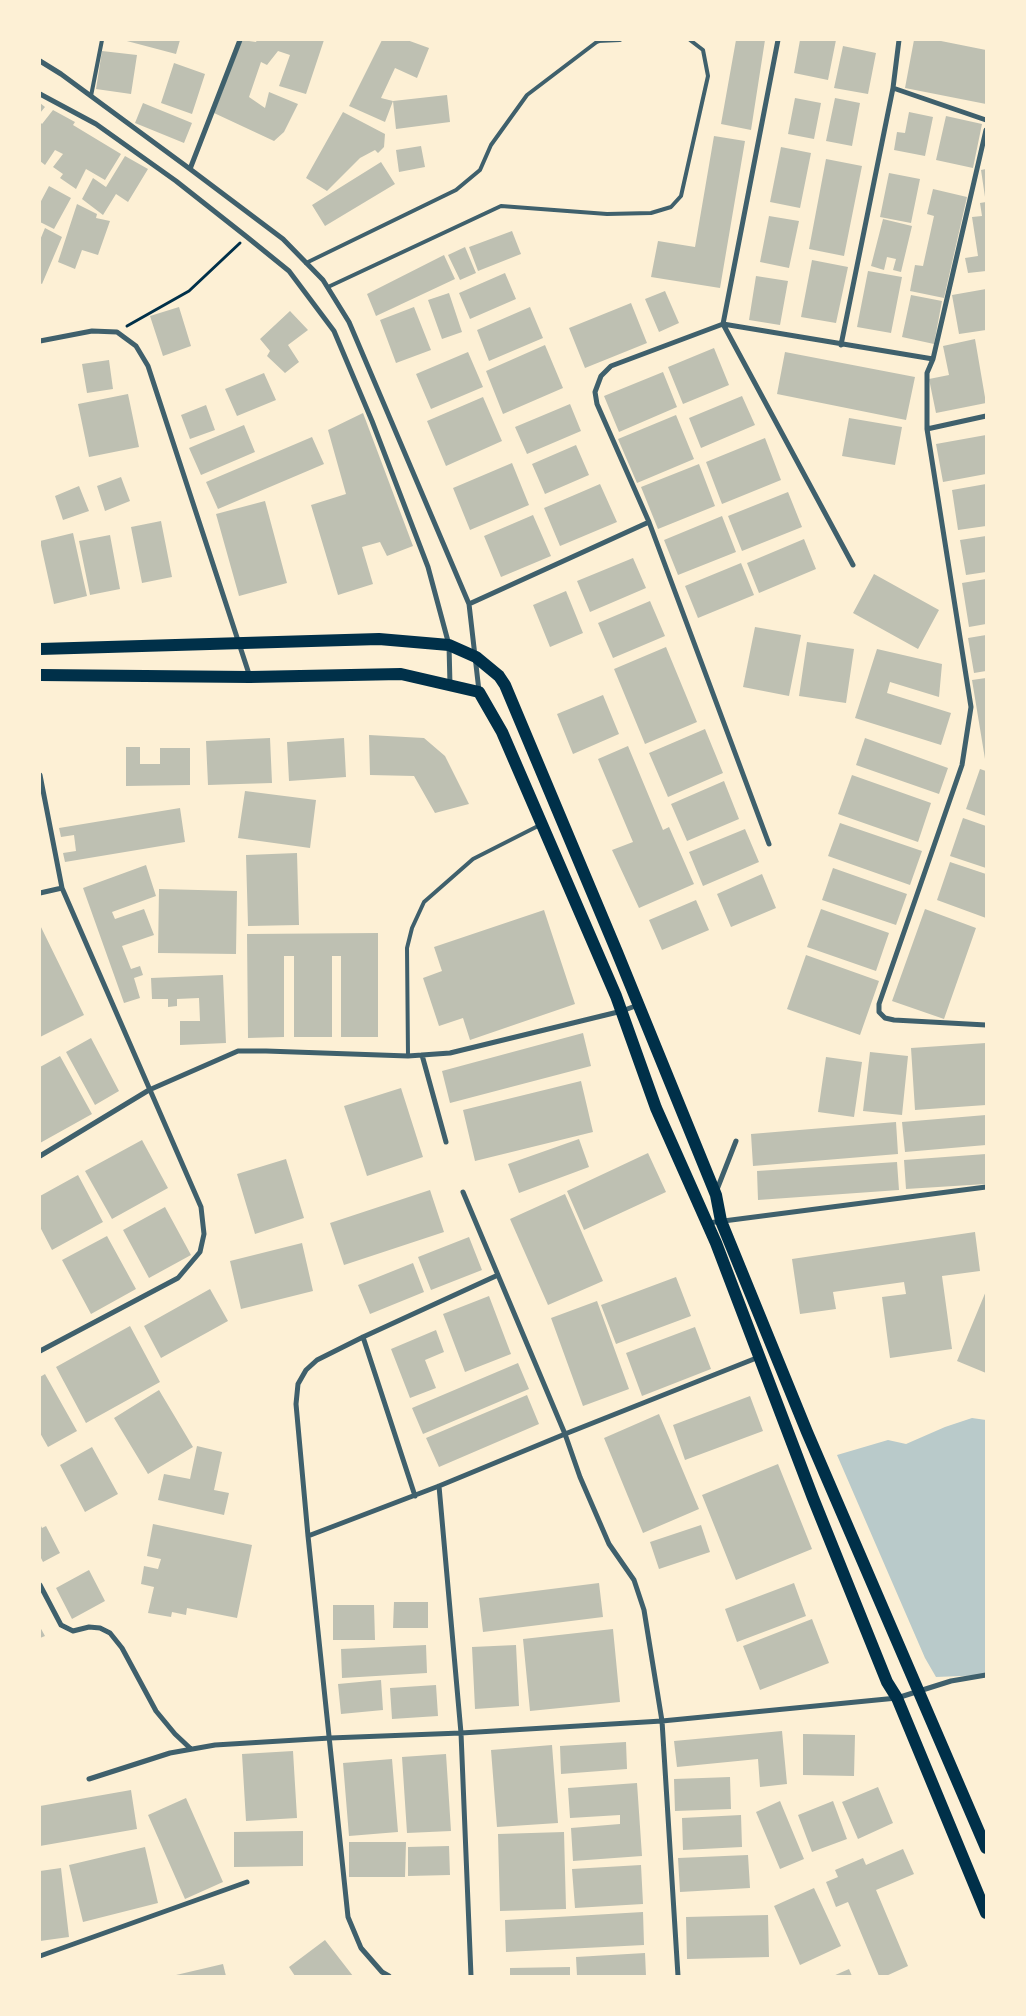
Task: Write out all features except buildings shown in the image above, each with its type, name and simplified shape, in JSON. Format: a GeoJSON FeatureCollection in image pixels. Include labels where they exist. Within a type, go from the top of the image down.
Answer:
{"type":"FeatureCollection","features":[{"type":"Feature","properties":{"kind":"main road"},"geometry":{"type":"LineString","coordinates":[[40,649],[379,640],[449,645],[476,657],[499,676],[505,685],[639,1005],[716,1194],[721,1221],[807,1432],[986,1848]]}},
{"type":"Feature","properties":{"kind":"main road"},"geometry":{"type":"LineString","coordinates":[[40,675],[250,677],[401,674],[479,692],[502,732],[622,1011],[656,1108],[707,1223],[813,1498],[887,1682],[897,1698],[986,1913]]}},
{"type":"Feature","properties":{"kind":"street"},"geometry":{"type":"LineString","coordinates":[[190,168],[240,40]]}},
{"type":"Feature","properties":{"kind":"street"},"geometry":{"type":"LineString","coordinates":[[778,40],[723,324],[853,565]]}},
{"type":"Feature","properties":{"kind":"street"},"geometry":{"type":"LineString","coordinates":[[841,344],[893,88],[899,40]]}},
{"type":"Feature","properties":{"kind":"street"},"geometry":{"type":"LineString","coordinates":[[40,60],[190,168],[283,239],[328,287],[350,322],[469,604],[479,692]]}},
{"type":"Feature","properties":{"kind":"street"},"geometry":{"type":"LineString","coordinates":[[893,88],[986,120]]}},
{"type":"Feature","properties":{"kind":"street"},"geometry":{"type":"LineString","coordinates":[[40,94],[96,124],[176,181],[247,237],[288,271],[334,331],[372,421],[428,567],[449,645],[450,685]]}},
{"type":"Feature","properties":{"kind":"street"},"geometry":{"type":"LineString","coordinates":[[986,130],[933,359],[927,373],[926,429],[971,707],[962,765],[879,1004],[879,1012],[885,1018],[894,1020],[986,1025]]}},
{"type":"Feature","properties":{"kind":"street"},"geometry":{"type":"LineString","coordinates":[[769,844],[649,522],[597,404],[595,392],[601,376],[611,366],[723,324],[933,359]]}},
{"type":"Feature","properties":{"kind":"street"},"geometry":{"type":"LineString","coordinates":[[40,341],[92,331],[117,332],[136,346],[148,366],[250,677]]}},
{"type":"Feature","properties":{"kind":"street"},"geometry":{"type":"LineString","coordinates":[[926,429],[986,416]]}},
{"type":"Feature","properties":{"kind":"street"},"geometry":{"type":"LineString","coordinates":[[469,604],[649,522]]}},
{"type":"Feature","properties":{"kind":"street"},"geometry":{"type":"LineString","coordinates":[[40,775],[62,888],[201,1207],[204,1234],[200,1252],[178,1278],[40,1351]]}},
{"type":"Feature","properties":{"kind":"street"},"geometry":{"type":"LineString","coordinates":[[40,893],[62,888]]}},
{"type":"Feature","properties":{"kind":"street"},"geometry":{"type":"LineString","coordinates":[[40,1156],[149,1090],[238,1051],[408,1056],[450,1052],[622,1011],[639,1005]]}},
{"type":"Feature","properties":{"kind":"street"},"geometry":{"type":"LineString","coordinates":[[422,1055],[446,1142]]}},
{"type":"Feature","properties":{"kind":"street"},"geometry":{"type":"LineString","coordinates":[[716,1194],[736,1141]]}},
{"type":"Feature","properties":{"kind":"street"},"geometry":{"type":"LineString","coordinates":[[707,1223],[986,1187]]}},
{"type":"Feature","properties":{"kind":"street"},"geometry":{"type":"LineString","coordinates":[[464,1192],[566,1434],[580,1477],[609,1544],[634,1580],[644,1610],[662,1721],[678,1976]]}},
{"type":"Feature","properties":{"kind":"street"},"geometry":{"type":"LineString","coordinates":[[389,1976],[382,1972],[361,1948],[348,1917],[308,1536],[296,1404],[298,1384],[306,1370],[317,1360],[498,1275]]}},
{"type":"Feature","properties":{"kind":"street"},"geometry":{"type":"LineString","coordinates":[[363,1337],[415,1496]]}},
{"type":"Feature","properties":{"kind":"street"},"geometry":{"type":"LineString","coordinates":[[308,1536],[415,1496],[760,1357]]}},
{"type":"Feature","properties":{"kind":"street"},"geometry":{"type":"LineString","coordinates":[[439,1486],[461,1733],[471,1976]]}},
{"type":"Feature","properties":{"kind":"street"},"geometry":{"type":"LineString","coordinates":[[40,1585],[61,1625],[73,1631],[89,1627],[100,1628],[110,1634],[122,1648],[156,1711],[175,1734],[191,1749]]}},
{"type":"Feature","properties":{"kind":"street"},"geometry":{"type":"LineString","coordinates":[[90,1778],[170,1753],[215,1745],[662,1721],[897,1698],[917,1690],[951,1681],[986,1675]]}},
{"type":"Feature","properties":{"kind":"street"},"geometry":{"type":"LineString","coordinates":[[40,1956],[247,1882]]}},
{"type":"Feature","properties":{"kind":"lane"},"geometry":{"type":"LineString","coordinates":[[91,96],[102,40]]}},
{"type":"Feature","properties":{"kind":"lane"},"geometry":{"type":"LineString","coordinates":[[306,263],[456,190],[480,170],[491,145],[527,96],[598,41],[620,40]]}},
{"type":"Feature","properties":{"kind":"lane"},"geometry":{"type":"LineString","coordinates":[[328,287],[501,206],[608,214],[651,213],[671,206],[681,196],[708,76],[703,50],[690,40]]}},
{"type":"Feature","properties":{"kind":"lane"},"geometry":{"type":"LineString","coordinates":[[408,1056],[407,948],[412,928],[424,902],[473,859],[542,824]]}},
{"type":"Feature","properties":{"kind":"path"},"geometry":{"type":"LineString","coordinates":[[117,332],[189,291],[247,237]]}},
{"type":"Feature","properties":{"kind":"shaded area"},"geometry":{"type":"Polygon","coordinates":[[[972,1418],[986,1420],[986,1675],[936,1677],[925,1658],[837,1455],[888,1440],[906,1444],[945,1427],[972,1418]]]}}]}
